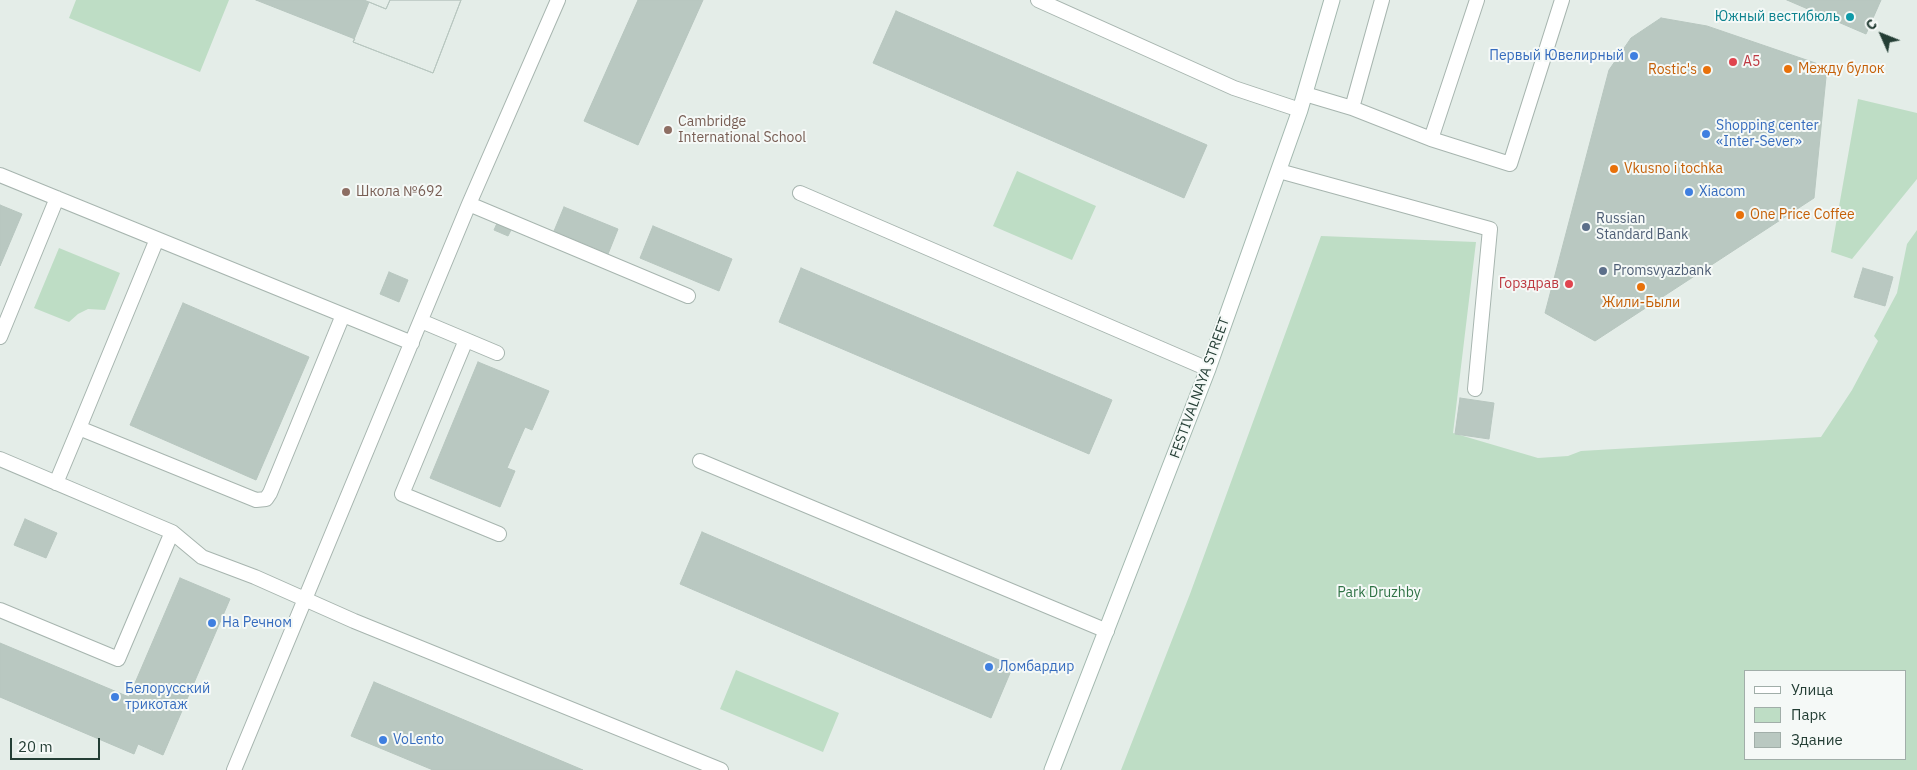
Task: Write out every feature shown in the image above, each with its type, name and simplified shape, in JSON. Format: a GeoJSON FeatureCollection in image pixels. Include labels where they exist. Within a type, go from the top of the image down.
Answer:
{"type":"FeatureCollection","features":[{"type":"Feature","properties":{"kind":"street","name":"FESTIVALNAYA STREET"},"geometry":{"type":"LineString","coordinates":[[1052,770],[1208,369],[1300,110],[1332,0]]}},
{"type":"Feature","properties":{"kind":"lane"},"geometry":{"type":"LineString","coordinates":[[234,770],[469,204],[558,0]]}},
{"type":"Feature","properties":{"kind":"lane"},"geometry":{"type":"LineString","coordinates":[[1038,0],[1234,88],[1300,110]]}},
{"type":"Feature","properties":{"kind":"lane"},"geometry":{"type":"LineString","coordinates":[[1352,108],[1382,0]]}},
{"type":"Feature","properties":{"kind":"lane"},"geometry":{"type":"LineString","coordinates":[[1431,139],[1477,0]]}},
{"type":"Feature","properties":{"kind":"lane"},"geometry":{"type":"LineString","coordinates":[[1305,94],[1352,108],[1431,139],[1510,164],[1562,0]]}},
{"type":"Feature","properties":{"kind":"lane"},"geometry":{"type":"LineString","coordinates":[[1279,171],[1490,230],[1475,389]]}},
{"type":"Feature","properties":{"kind":"lane"},"geometry":{"type":"LineString","coordinates":[[0,175],[412,343]]}},
{"type":"Feature","properties":{"kind":"lane"},"geometry":{"type":"LineString","coordinates":[[800,193],[1208,369]]}},
{"type":"Feature","properties":{"kind":"lane"},"geometry":{"type":"LineString","coordinates":[[0,337],[57,198]]}},
{"type":"Feature","properties":{"kind":"lane"},"geometry":{"type":"LineString","coordinates":[[469,204],[688,296]]}},
{"type":"Feature","properties":{"kind":"lane"},"geometry":{"type":"LineString","coordinates":[[56,483],[157,239]]}},
{"type":"Feature","properties":{"kind":"lane"},"geometry":{"type":"LineString","coordinates":[[79,428],[256,500],[263,500],[270,494],[343,315]]}},
{"type":"Feature","properties":{"kind":"lane"},"geometry":{"type":"LineString","coordinates":[[421,321],[497,353]]}},
{"type":"Feature","properties":{"kind":"lane"},"geometry":{"type":"LineString","coordinates":[[466,340],[402,494],[499,534]]}},
{"type":"Feature","properties":{"kind":"lane"},"geometry":{"type":"LineString","coordinates":[[0,459],[172,532],[202,557],[721,770]]}},
{"type":"Feature","properties":{"kind":"lane"},"geometry":{"type":"LineString","coordinates":[[700,461],[1107,630]]}},
{"type":"Feature","properties":{"kind":"lane"},"geometry":{"type":"LineString","coordinates":[[0,610],[118,659],[172,532]]}},
{"type":"Feature","properties":{"kind":"green space"},"geometry":{"type":"Polygon","coordinates":[[[76,0],[229,0],[200,72],[69,18],[76,0]]]}},
{"type":"Feature","properties":{"kind":"green space"},"geometry":{"type":"Polygon","coordinates":[[[1858,99],[1917,113],[1917,179],[1852,259],[1831,252],[1858,99]]]}},
{"type":"Feature","properties":{"kind":"green space"},"geometry":{"type":"Polygon","coordinates":[[[1017,171],[1096,206],[1072,260],[993,226],[1017,171]]]}},
{"type":"Feature","properties":{"kind":"green space","name":"Park Druzhby"},"geometry":{"type":"Polygon","coordinates":[[[1917,230],[1917,770],[1121,770],[1190,594],[1321,236],[1476,242],[1453,433],[1538,458],[1568,456],[1581,451],[1821,437],[1852,390],[1878,341],[1874,336],[1897,293],[1907,244],[1917,230]]]}},
{"type":"Feature","properties":{"kind":"green space"},"geometry":{"type":"Polygon","coordinates":[[[59,248],[120,273],[105,310],[88,309],[78,314],[69,322],[34,308],[59,248]]]}},
{"type":"Feature","properties":{"kind":"green space"},"geometry":{"type":"Polygon","coordinates":[[[736,670],[839,713],[823,752],[720,709],[736,670]]]}},
{"type":"Feature","properties":{"kind":"building"},"geometry":{"type":"Polygon","coordinates":[[[256,0],[364,0],[386,9],[390,0],[461,0],[433,73],[353,42],[355,39],[256,0]]]}},
{"type":"Feature","properties":{"kind":"building"},"geometry":{"type":"Polygon","coordinates":[[[390,0],[461,0],[433,73],[353,42],[369,2],[386,9],[390,0]]]}},
{"type":"Feature","properties":{"kind":"building"},"geometry":{"type":"Polygon","coordinates":[[[638,0],[703,0],[638,145],[584,121],[638,0]]]}},
{"type":"Feature","properties":{"kind":"building","name":"Южный вестибюль"},"geometry":{"type":"Polygon","coordinates":[[[1787,0],[1881,0],[1866,34],[1787,0]]]}},
{"type":"Feature","properties":{"kind":"building"},"geometry":{"type":"Polygon","coordinates":[[[896,11],[1207,145],[1184,198],[873,63],[896,11]]]}},
{"type":"Feature","properties":{"kind":"building","name":"Shopping center «Inter-Sever»"},"geometry":{"type":"Polygon","coordinates":[[[1661,18],[1707,26],[1827,67],[1814,198],[1595,341],[1545,313],[1609,70],[1631,38],[1661,18]]]}},
{"type":"Feature","properties":{"kind":"building"},"geometry":{"type":"Polygon","coordinates":[[[0,205],[22,214],[0,266],[0,205]]]}},
{"type":"Feature","properties":{"kind":"building"},"geometry":{"type":"Polygon","coordinates":[[[564,207],[618,229],[608,254],[554,231],[564,207]]]}},
{"type":"Feature","properties":{"kind":"building"},"geometry":{"type":"Polygon","coordinates":[[[498,221],[512,228],[508,236],[494,230],[498,221]]]}},
{"type":"Feature","properties":{"kind":"building"},"geometry":{"type":"Polygon","coordinates":[[[653,226],[732,259],[719,291],[640,258],[653,226]]]}},
{"type":"Feature","properties":{"kind":"building"},"geometry":{"type":"Polygon","coordinates":[[[801,268],[1112,400],[1089,454],[779,322],[801,268]]]}},
{"type":"Feature","properties":{"kind":"building"},"geometry":{"type":"Polygon","coordinates":[[[1863,268],[1893,277],[1885,306],[1854,297],[1863,268]]]}},
{"type":"Feature","properties":{"kind":"building"},"geometry":{"type":"Polygon","coordinates":[[[389,272],[408,280],[399,302],[380,294],[389,272]]]}},
{"type":"Feature","properties":{"kind":"building"},"geometry":{"type":"Polygon","coordinates":[[[183,303],[309,357],[256,480],[130,425],[183,303]]]}},
{"type":"Feature","properties":{"kind":"building"},"geometry":{"type":"Polygon","coordinates":[[[478,362],[549,391],[532,430],[525,427],[507,468],[515,471],[500,507],[430,478],[478,362]]]}},
{"type":"Feature","properties":{"kind":"building"},"geometry":{"type":"Polygon","coordinates":[[[1460,398],[1494,403],[1489,439],[1455,434],[1460,398]]]}},
{"type":"Feature","properties":{"kind":"building"},"geometry":{"type":"Polygon","coordinates":[[[25,519],[57,533],[46,558],[14,545],[25,519]]]}},
{"type":"Feature","properties":{"kind":"building"},"geometry":{"type":"Polygon","coordinates":[[[702,532],[1013,666],[991,718],[680,584],[702,532]]]}},
{"type":"Feature","properties":{"kind":"building"},"geometry":{"type":"Polygon","coordinates":[[[180,578],[230,599],[163,755],[138,744],[134,754],[0,697],[0,643],[129,697],[180,578]]]}},
{"type":"Feature","properties":{"kind":"building"},"geometry":{"type":"Polygon","coordinates":[[[374,682],[583,770],[433,770],[351,736],[374,682]]]}},
{"type":"Feature","properties":{"kind":"place","name":"Южный вестибюль"},"geometry":{"type":"Point","coordinates":[1850,17]}},
{"type":"Feature","properties":{"kind":"place","name":"Первый Ювелирный"},"geometry":{"type":"Point","coordinates":[1634,56]}},
{"type":"Feature","properties":{"kind":"place","name":"А5"},"geometry":{"type":"Point","coordinates":[1733,62]}},
{"type":"Feature","properties":{"kind":"place","name":"Между булок"},"geometry":{"type":"Point","coordinates":[1788,69]}},
{"type":"Feature","properties":{"kind":"place","name":"Rostic's"},"geometry":{"type":"Point","coordinates":[1707,70]}},
{"type":"Feature","properties":{"kind":"place","name":"Cambridge International School"},"geometry":{"type":"Point","coordinates":[668,130]}},
{"type":"Feature","properties":{"kind":"place","name":"Shopping center «Inter-Sever»"},"geometry":{"type":"Point","coordinates":[1706,134]}},
{"type":"Feature","properties":{"kind":"place","name":"Vkusno i tochka"},"geometry":{"type":"Point","coordinates":[1614,169]}},
{"type":"Feature","properties":{"kind":"place","name":"Школа №692"},"geometry":{"type":"Point","coordinates":[346,192]}},
{"type":"Feature","properties":{"kind":"place","name":"Xiacom"},"geometry":{"type":"Point","coordinates":[1689,192]}},
{"type":"Feature","properties":{"kind":"place","name":"One Price Coffee"},"geometry":{"type":"Point","coordinates":[1740,215]}},
{"type":"Feature","properties":{"kind":"place","name":"Russian Standard Bank"},"geometry":{"type":"Point","coordinates":[1586,227]}},
{"type":"Feature","properties":{"kind":"place","name":"Promsvyazbank"},"geometry":{"type":"Point","coordinates":[1603,271]}},
{"type":"Feature","properties":{"kind":"place","name":"Горздрав"},"geometry":{"type":"Point","coordinates":[1569,284]}},
{"type":"Feature","properties":{"kind":"place","name":"Жили-Были"},"geometry":{"type":"Point","coordinates":[1641,287]}},
{"type":"Feature","properties":{"kind":"place","name":"На Речном"},"geometry":{"type":"Point","coordinates":[212,623]}},
{"type":"Feature","properties":{"kind":"place","name":"Ломбардир"},"geometry":{"type":"Point","coordinates":[989,667]}},
{"type":"Feature","properties":{"kind":"place","name":"Белорусский трикотаж"},"geometry":{"type":"Point","coordinates":[115,697]}},
{"type":"Feature","properties":{"kind":"place","name":"VoLento"},"geometry":{"type":"Point","coordinates":[383,740]}}]}
